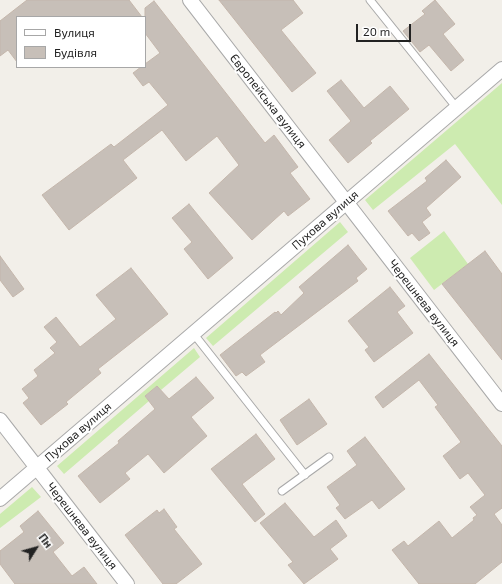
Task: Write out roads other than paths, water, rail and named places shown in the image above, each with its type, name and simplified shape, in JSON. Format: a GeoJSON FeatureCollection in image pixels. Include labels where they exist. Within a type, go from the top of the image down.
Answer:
{"type":"FeatureCollection","features":[{"type":"Feature","properties":{"kind":"street","name":"Європейська вулиця"},"geometry":{"type":"LineString","coordinates":[[190,0],[347,202]]}},
{"type":"Feature","properties":{"kind":"street","name":"Пухова вулиця"},"geometry":{"type":"LineString","coordinates":[[0,499],[502,69]]}},
{"type":"Feature","properties":{"kind":"street","name":"Черешнева вулиця"},"geometry":{"type":"LineString","coordinates":[[347,202],[502,404]]}},
{"type":"Feature","properties":{"kind":"street"},"geometry":{"type":"LineString","coordinates":[[0,420],[37,468]]}},
{"type":"Feature","properties":{"kind":"street","name":"Черешнева вулиця"},"geometry":{"type":"LineString","coordinates":[[37,468],[127,584]]}},
{"type":"Feature","properties":{"kind":"lane"},"geometry":{"type":"LineString","coordinates":[[370,0],[456,107]]}},
{"type":"Feature","properties":{"kind":"lane"},"geometry":{"type":"LineString","coordinates":[[193,333],[305,475]]}},
{"type":"Feature","properties":{"kind":"lane"},"geometry":{"type":"LineString","coordinates":[[282,491],[329,458]]}}]}
